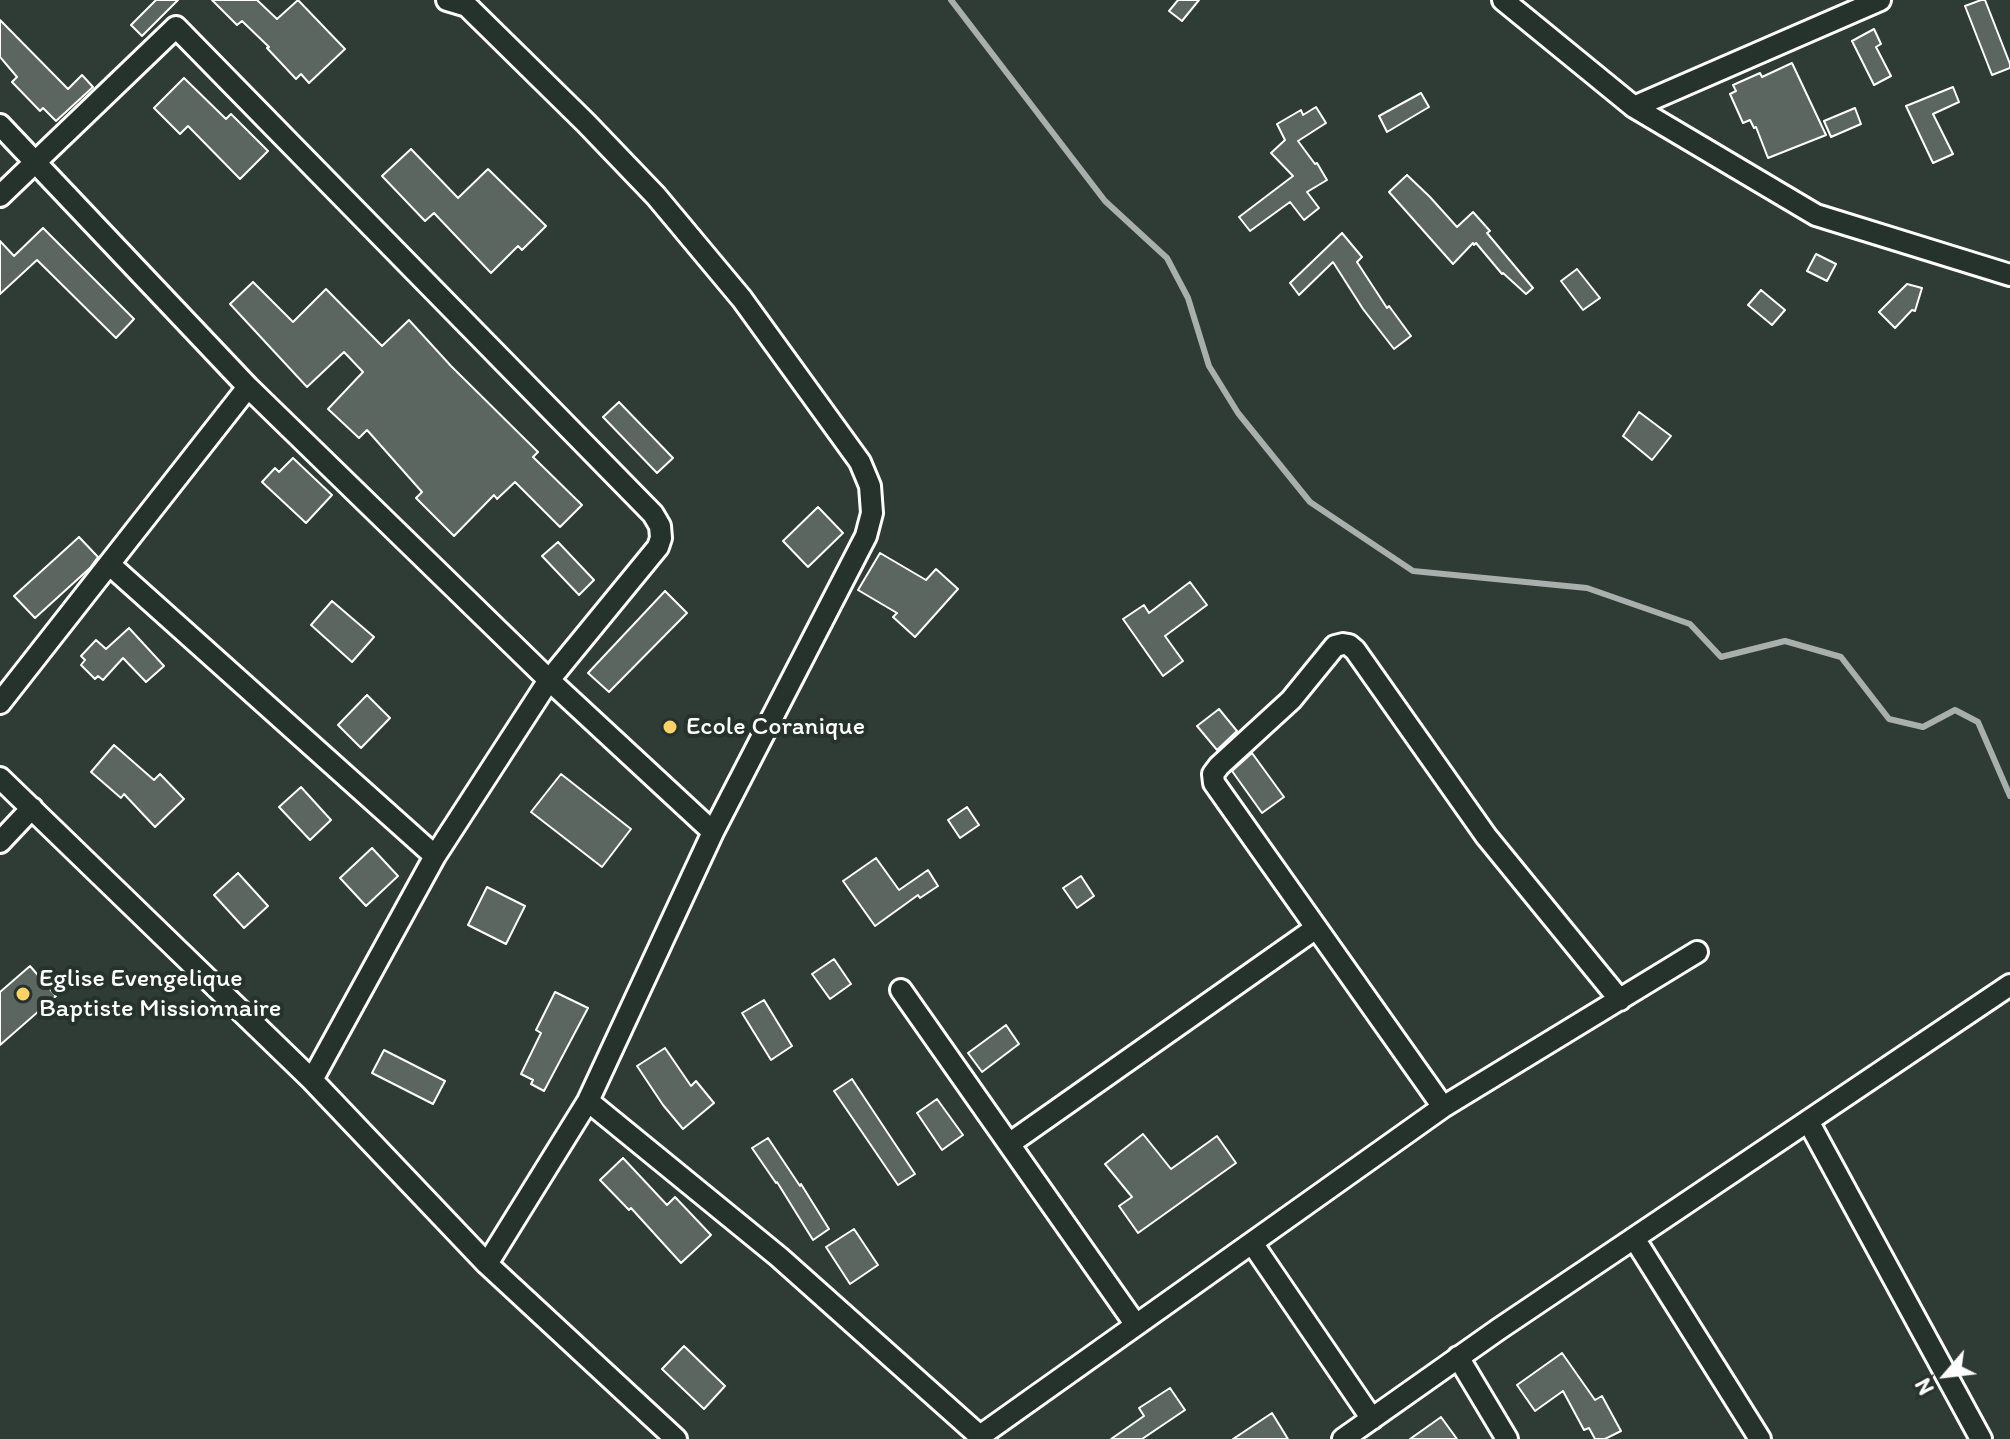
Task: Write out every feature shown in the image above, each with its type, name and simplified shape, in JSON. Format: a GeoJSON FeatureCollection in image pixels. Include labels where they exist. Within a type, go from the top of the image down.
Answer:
{"type":"FeatureCollection","features":[{"type":"Feature","properties":{"kind":"street"},"geometry":{"type":"LineString","coordinates":[[447,0],[467,6],[586,123],[656,196],[742,299],[860,462],[870,486],[872,513],[866,536],[713,832],[588,1101],[487,1264]]}},
{"type":"Feature","properties":{"kind":"street"},"geometry":{"type":"LineString","coordinates":[[1503,0],[1634,107],[1816,215],[2010,275]]}},
{"type":"Feature","properties":{"kind":"street"},"geometry":{"type":"LineString","coordinates":[[1634,107],[1880,0]]}},
{"type":"Feature","properties":{"kind":"street"},"geometry":{"type":"LineString","coordinates":[[0,196],[176,27],[653,514],[660,526],[658,547],[549,680],[435,856],[312,1080]]}},
{"type":"Feature","properties":{"kind":"street"},"geometry":{"type":"LineString","coordinates":[[0,125],[248,387],[549,680],[713,832]]}},
{"type":"Feature","properties":{"kind":"street"},"geometry":{"type":"LineString","coordinates":[[0,703],[248,387]]}},
{"type":"Feature","properties":{"kind":"street"},"geometry":{"type":"LineString","coordinates":[[109,564],[435,856]]}},
{"type":"Feature","properties":{"kind":"street"},"geometry":{"type":"LineString","coordinates":[[1443,1107],[1214,783],[1213,774],[1219,766],[1291,700],[1335,646],[1349,645],[1355,650],[1486,836],[1620,1000]]}},
{"type":"Feature","properties":{"kind":"street"},"geometry":{"type":"LineString","coordinates":[[0,778],[312,1080],[487,1264],[676,1439]]}},
{"type":"Feature","properties":{"kind":"street"},"geometry":{"type":"LineString","coordinates":[[0,842],[32,808]]}},
{"type":"Feature","properties":{"kind":"street"},"geometry":{"type":"LineString","coordinates":[[1009,1144],[1316,928]]}},
{"type":"Feature","properties":{"kind":"street"},"geometry":{"type":"LineString","coordinates":[[588,1101],[779,1257],[981,1437],[1443,1107],[1697,952]]}},
{"type":"Feature","properties":{"kind":"street"},"geometry":{"type":"LineString","coordinates":[[1343,1439],[1458,1357],[2010,985]]}},
{"type":"Feature","properties":{"kind":"street"},"geometry":{"type":"LineString","coordinates":[[901,990],[1136,1325]]}},
{"type":"Feature","properties":{"kind":"street"},"geometry":{"type":"LineString","coordinates":[[1808,1121],[1981,1439]]}},
{"type":"Feature","properties":{"kind":"street"},"geometry":{"type":"LineString","coordinates":[[1634,1238],[1760,1439]]}},
{"type":"Feature","properties":{"kind":"street"},"geometry":{"type":"LineString","coordinates":[[1252,1243],[1372,1419]]}},
{"type":"Feature","properties":{"kind":"street"},"geometry":{"type":"LineString","coordinates":[[1458,1357],[1507,1439]]}},
{"type":"Feature","properties":{"kind":"building"},"geometry":{"type":"Polygon","coordinates":[[[156,0],[178,0],[142,36],[131,25],[156,0]]]}},
{"type":"Feature","properties":{"kind":"building"},"geometry":{"type":"Polygon","coordinates":[[[212,0],[257,0],[277,19],[298,0],[345,49],[309,83],[301,74],[296,79],[242,21],[237,25],[212,0]]]}},
{"type":"Feature","properties":{"kind":"building"},"geometry":{"type":"Polygon","coordinates":[[[1178,0],[1199,0],[1182,21],[1169,11],[1178,0]]]}},
{"type":"Feature","properties":{"kind":"building"},"geometry":{"type":"Polygon","coordinates":[[[1985,0],[2010,64],[2010,68],[1992,75],[1965,6],[1985,0]]]}},
{"type":"Feature","properties":{"kind":"building"},"geometry":{"type":"Polygon","coordinates":[[[0,20],[68,89],[82,75],[93,87],[56,121],[43,108],[40,111],[12,82],[17,77],[0,57],[0,20]]]}},
{"type":"Feature","properties":{"kind":"building"},"geometry":{"type":"Polygon","coordinates":[[[1874,29],[1881,44],[1876,47],[1891,76],[1874,85],[1852,41],[1874,29]]]}},
{"type":"Feature","properties":{"kind":"building"},"geometry":{"type":"Polygon","coordinates":[[[1792,63],[1826,135],[1768,158],[1756,127],[1750,120],[1743,123],[1730,94],[1736,91],[1733,85],[1760,73],[1762,77],[1792,63]]]}},
{"type":"Feature","properties":{"kind":"building"},"geometry":{"type":"Polygon","coordinates":[[[184,78],[226,119],[231,114],[268,151],[240,179],[188,126],[180,134],[154,108],[184,78]]]}},
{"type":"Feature","properties":{"kind":"building"},"geometry":{"type":"Polygon","coordinates":[[[1953,87],[1959,102],[1933,114],[1953,154],[1933,163],[1906,106],[1953,87]]]}},
{"type":"Feature","properties":{"kind":"building"},"geometry":{"type":"Polygon","coordinates":[[[1421,93],[1429,107],[1387,132],[1379,116],[1421,93]]]}},
{"type":"Feature","properties":{"kind":"building"},"geometry":{"type":"Polygon","coordinates":[[[1316,107],[1326,123],[1298,141],[1327,180],[1307,192],[1319,208],[1304,220],[1290,202],[1250,231],[1239,217],[1293,176],[1271,153],[1285,140],[1277,124],[1301,110],[1303,115],[1316,107]]]}},
{"type":"Feature","properties":{"kind":"building"},"geometry":{"type":"Polygon","coordinates":[[[1855,108],[1861,124],[1831,137],[1824,121],[1855,108]]]}},
{"type":"Feature","properties":{"kind":"building"},"geometry":{"type":"Polygon","coordinates":[[[411,149],[458,198],[488,169],[546,226],[522,250],[518,246],[491,273],[434,213],[425,221],[382,176],[411,149]]]}},
{"type":"Feature","properties":{"kind":"building"},"geometry":{"type":"Polygon","coordinates":[[[1407,175],[1457,227],[1473,212],[1533,288],[1526,294],[1502,274],[1476,243],[1453,264],[1389,192],[1407,175]]]}},
{"type":"Feature","properties":{"kind":"building"},"geometry":{"type":"Polygon","coordinates":[[[43,228],[134,319],[116,338],[37,260],[0,294],[0,241],[14,256],[43,228]]]}},
{"type":"Feature","properties":{"kind":"building"},"geometry":{"type":"Polygon","coordinates":[[[1342,233],[1362,257],[1357,262],[1387,308],[1389,306],[1411,336],[1394,349],[1363,309],[1333,262],[1299,295],[1290,283],[1342,233]]]}},
{"type":"Feature","properties":{"kind":"building"},"geometry":{"type":"Polygon","coordinates":[[[1816,254],[1836,264],[1827,281],[1807,271],[1816,254]]]}},
{"type":"Feature","properties":{"kind":"building"},"geometry":{"type":"Polygon","coordinates":[[[1577,269],[1600,298],[1583,310],[1561,281],[1577,269]]]}},
{"type":"Feature","properties":{"kind":"building"},"geometry":{"type":"Polygon","coordinates":[[[253,282],[293,322],[326,289],[382,346],[409,320],[538,452],[533,457],[582,505],[560,527],[515,482],[497,499],[494,495],[454,536],[416,498],[422,492],[367,430],[359,438],[328,409],[363,372],[344,352],[307,387],[230,304],[253,282]]]}},
{"type":"Feature","properties":{"kind":"building"},"geometry":{"type":"Polygon","coordinates":[[[1907,284],[1922,288],[1915,311],[1912,310],[1895,328],[1879,312],[1907,284]]]}},
{"type":"Feature","properties":{"kind":"building"},"geometry":{"type":"Polygon","coordinates":[[[1761,290],[1785,310],[1772,325],[1748,305],[1761,290]]]}},
{"type":"Feature","properties":{"kind":"building"},"geometry":{"type":"Polygon","coordinates":[[[619,402],[673,458],[657,473],[603,417],[619,402]]]}},
{"type":"Feature","properties":{"kind":"building"},"geometry":{"type":"Polygon","coordinates":[[[1639,412],[1671,436],[1652,460],[1623,436],[1639,412]]]}},
{"type":"Feature","properties":{"kind":"building"},"geometry":{"type":"Polygon","coordinates":[[[293,458],[332,495],[306,523],[262,482],[275,468],[279,472],[293,458]]]}},
{"type":"Feature","properties":{"kind":"building"},"geometry":{"type":"Polygon","coordinates":[[[818,507],[843,533],[808,567],[783,541],[818,507]]]}},
{"type":"Feature","properties":{"kind":"building"},"geometry":{"type":"Polygon","coordinates":[[[79,537],[98,557],[35,618],[14,596],[79,537]]]}},
{"type":"Feature","properties":{"kind":"building"},"geometry":{"type":"Polygon","coordinates":[[[558,542],[594,580],[579,595],[542,556],[558,542]]]}},
{"type":"Feature","properties":{"kind":"building"},"geometry":{"type":"Polygon","coordinates":[[[880,553],[926,580],[936,569],[958,589],[915,637],[893,617],[897,613],[858,590],[880,553]]]}},
{"type":"Feature","properties":{"kind":"building"},"geometry":{"type":"Polygon","coordinates":[[[1190,582],[1207,605],[1165,636],[1183,661],[1163,676],[1123,619],[1144,605],[1149,613],[1190,582]]]}},
{"type":"Feature","properties":{"kind":"building"},"geometry":{"type":"Polygon","coordinates":[[[665,591],[687,613],[609,692],[588,673],[665,591]]]}},
{"type":"Feature","properties":{"kind":"building"},"geometry":{"type":"Polygon","coordinates":[[[332,601],[374,637],[352,662],[311,625],[332,601]]]}},
{"type":"Feature","properties":{"kind":"building"},"geometry":{"type":"Polygon","coordinates":[[[129,628],[164,666],[146,682],[123,658],[103,680],[98,676],[95,679],[81,665],[85,660],[81,656],[96,640],[106,649],[129,628]]]}},
{"type":"Feature","properties":{"kind":"building"},"geometry":{"type":"Polygon","coordinates":[[[367,695],[390,718],[361,748],[338,725],[367,695]]]}},
{"type":"Feature","properties":{"kind":"building"},"geometry":{"type":"Polygon","coordinates":[[[1219,709],[1237,731],[1217,750],[1197,726],[1219,709]]]}},
{"type":"Feature","properties":{"kind":"building"},"geometry":{"type":"Polygon","coordinates":[[[114,745],[154,780],[160,774],[184,799],[155,827],[124,794],[121,798],[91,772],[114,745]]]}},
{"type":"Feature","properties":{"kind":"building"},"geometry":{"type":"Polygon","coordinates":[[[1252,753],[1284,797],[1262,813],[1232,771],[1252,753]]]}},
{"type":"Feature","properties":{"kind":"building"},"geometry":{"type":"Polygon","coordinates":[[[561,774],[631,829],[602,867],[531,812],[561,774]]]}},
{"type":"Feature","properties":{"kind":"building"},"geometry":{"type":"Polygon","coordinates":[[[301,787],[331,820],[310,840],[279,807],[301,787]]]}},
{"type":"Feature","properties":{"kind":"building"},"geometry":{"type":"Polygon","coordinates":[[[967,807],[979,825],[960,838],[948,820],[967,807]]]}},
{"type":"Feature","properties":{"kind":"building"},"geometry":{"type":"Polygon","coordinates":[[[372,848],[398,876],[366,906],[340,878],[372,848]]]}},
{"type":"Feature","properties":{"kind":"building"},"geometry":{"type":"Polygon","coordinates":[[[876,858],[899,890],[928,870],[938,886],[920,898],[918,895],[875,926],[843,881],[876,858]]]}},
{"type":"Feature","properties":{"kind":"building"},"geometry":{"type":"Polygon","coordinates":[[[238,873],[268,906],[244,928],[214,895],[238,873]]]}},
{"type":"Feature","properties":{"kind":"building"},"geometry":{"type":"Polygon","coordinates":[[[1081,876],[1094,896],[1077,908],[1063,888],[1081,876]]]}},
{"type":"Feature","properties":{"kind":"building"},"geometry":{"type":"Polygon","coordinates":[[[487,887],[525,906],[506,944],[468,925],[487,887]]]}},
{"type":"Feature","properties":{"kind":"building"},"geometry":{"type":"Polygon","coordinates":[[[834,959],[851,984],[830,999],[812,974],[834,959]]]}},
{"type":"Feature","properties":{"kind":"building"},"geometry":{"type":"Polygon","coordinates":[[[30,966],[56,996],[0,1045],[0,992],[30,966]]]}},
{"type":"Feature","properties":{"kind":"building"},"geometry":{"type":"Polygon","coordinates":[[[555,992],[588,1008],[544,1091],[521,1074],[541,1033],[536,1030],[555,992]]]}},
{"type":"Feature","properties":{"kind":"building"},"geometry":{"type":"Polygon","coordinates":[[[764,1000],[792,1046],[771,1060],[742,1013],[764,1000]]]}},
{"type":"Feature","properties":{"kind":"building"},"geometry":{"type":"Polygon","coordinates":[[[1006,1025],[1019,1044],[982,1072],[968,1053],[1006,1025]]]}},
{"type":"Feature","properties":{"kind":"building"},"geometry":{"type":"Polygon","coordinates":[[[665,1048],[691,1086],[696,1081],[714,1103],[683,1129],[637,1066],[665,1048]]]}},
{"type":"Feature","properties":{"kind":"building"},"geometry":{"type":"Polygon","coordinates":[[[384,1050],[445,1081],[433,1104],[372,1073],[384,1050]]]}},
{"type":"Feature","properties":{"kind":"building"},"geometry":{"type":"Polygon","coordinates":[[[852,1079],[915,1174],[898,1185],[834,1091],[852,1079]]]}},
{"type":"Feature","properties":{"kind":"building"},"geometry":{"type":"Polygon","coordinates":[[[937,1099],[963,1135],[942,1150],[917,1113],[937,1099]]]}},
{"type":"Feature","properties":{"kind":"building"},"geometry":{"type":"Polygon","coordinates":[[[1143,1134],[1171,1169],[1217,1136],[1236,1163],[1138,1233],[1119,1206],[1132,1197],[1105,1164],[1143,1134]]]}},
{"type":"Feature","properties":{"kind":"building"},"geometry":{"type":"Polygon","coordinates":[[[768,1138],[829,1229],[813,1240],[752,1148],[768,1138]]]}},
{"type":"Feature","properties":{"kind":"building"},"geometry":{"type":"Polygon","coordinates":[[[623,1158],[667,1205],[675,1197],[711,1235],[681,1263],[631,1208],[629,1210],[600,1180],[623,1158]]]}},
{"type":"Feature","properties":{"kind":"building"},"geometry":{"type":"Polygon","coordinates":[[[854,1229],[878,1265],[850,1284],[826,1247],[854,1229]]]}},
{"type":"Feature","properties":{"kind":"building"},"geometry":{"type":"Polygon","coordinates":[[[684,1346],[725,1386],[704,1409],[662,1369],[684,1346]]]}},
{"type":"Feature","properties":{"kind":"building"},"geometry":{"type":"Polygon","coordinates":[[[1562,1353],[1595,1400],[1602,1396],[1621,1431],[1605,1439],[1595,1439],[1589,1428],[1584,1430],[1563,1391],[1535,1411],[1517,1385],[1562,1353]]]}},
{"type":"Feature","properties":{"kind":"building"},"geometry":{"type":"Polygon","coordinates":[[[1170,1388],[1185,1410],[1142,1439],[1111,1439],[1144,1416],[1139,1408],[1170,1388]]]}},
{"type":"Feature","properties":{"kind":"building"},"geometry":{"type":"Polygon","coordinates":[[[1272,1413],[1288,1439],[1233,1439],[1272,1413]]]}},
{"type":"Feature","properties":{"kind":"building"},"geometry":{"type":"Polygon","coordinates":[[[1441,1417],[1457,1439],[1410,1439],[1441,1417]]]}},
{"type":"Feature","properties":{"kind":"waterway"},"geometry":{"type":"LineString","coordinates":[[951,0],[1105,201],[1167,258],[1188,298],[1209,366],[1238,413],[1310,502],[1413,571],[1587,588],[1690,624],[1721,657],[1785,641],[1841,657],[1889,719],[1923,727],[1955,710],[1978,722],[2010,796]]}},
{"type":"Feature","properties":{"kind":"place","name":"Ecole Coranique"},"geometry":{"type":"Point","coordinates":[670,727]}},
{"type":"Feature","properties":{"kind":"place","name":"Eglise Evengelique Baptiste Missionnaire"},"geometry":{"type":"Point","coordinates":[23,994]}}]}
